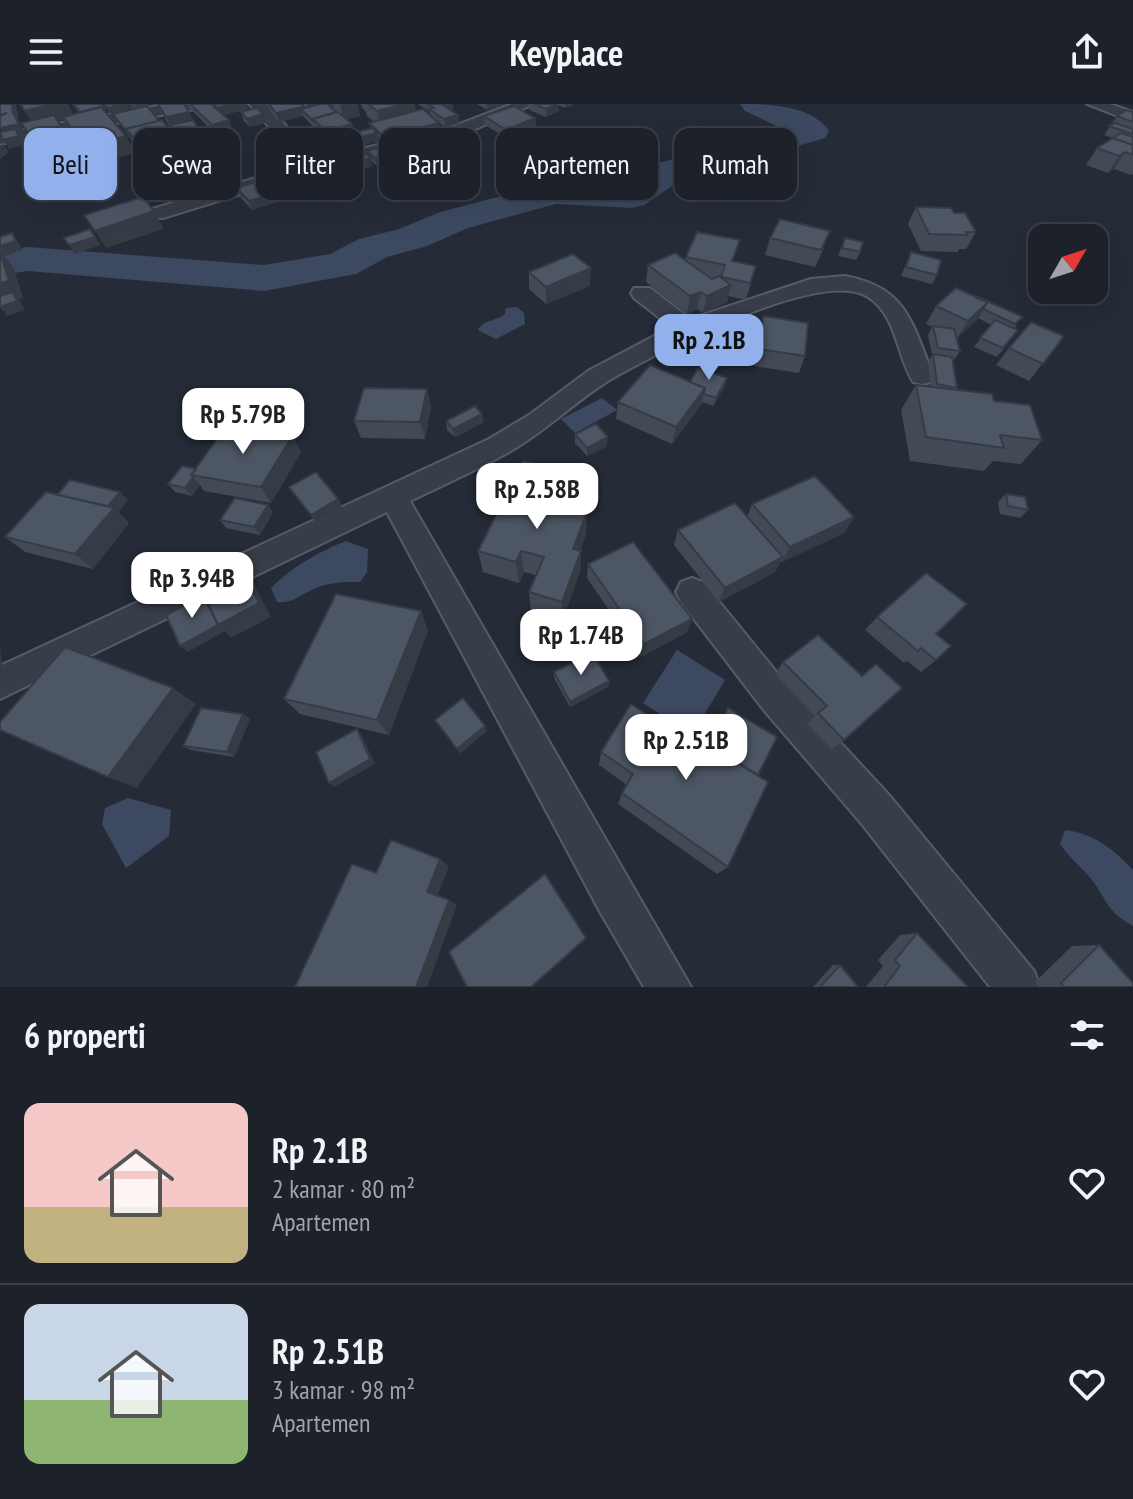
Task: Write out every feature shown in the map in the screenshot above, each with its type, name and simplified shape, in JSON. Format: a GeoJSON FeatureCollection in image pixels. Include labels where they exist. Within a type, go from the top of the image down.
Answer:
{"type":"FeatureCollection","features":[{"type":"Feature","properties":{"kind":"street"},"geometry":{"type":"LineString","coordinates":[[0,139],[154,108],[195,104]]}},
{"type":"Feature","properties":{"kind":"street"},"geometry":{"type":"LineString","coordinates":[[257,104],[279,128]]}},
{"type":"Feature","properties":{"kind":"street"},"geometry":{"type":"LineString","coordinates":[[363,154],[460,130],[526,104]]}},
{"type":"Feature","properties":{"kind":"street"},"geometry":{"type":"LineString","coordinates":[[1095,104],[1133,117]]}},
{"type":"Feature","properties":{"kind":"street"},"geometry":{"type":"LineString","coordinates":[[156,214],[256,183]]}},
{"type":"Feature","properties":{"kind":"street"},"geometry":{"type":"LineString","coordinates":[[0,683],[498,446],[538,422],[597,377],[687,328],[819,284],[859,284],[887,298],[922,376]]}},
{"type":"Feature","properties":{"kind":"street"},"geometry":{"type":"LineString","coordinates":[[642,293],[687,328]]}},
{"type":"Feature","properties":{"kind":"street"},"geometry":{"type":"LineString","coordinates":[[394,498],[614,895],[669,987]]}},
{"type":"Feature","properties":{"kind":"street"},"geometry":{"type":"LineString","coordinates":[[692,592],[775,697],[875,809],[1018,987]]}},
{"type":"Feature","properties":{"kind":"water"},"geometry":{"type":"Polygon","coordinates":[[[517,307],[524,313],[525,324],[496,339],[478,330],[483,324],[505,314],[506,308],[517,307]]]}},
{"type":"Feature","properties":{"kind":"water"},"geometry":{"type":"Polygon","coordinates":[[[602,398],[617,410],[575,433],[561,419],[602,398]]]}},
{"type":"Feature","properties":{"kind":"water"},"geometry":{"type":"Polygon","coordinates":[[[346,541],[368,549],[367,572],[360,582],[325,585],[292,600],[277,602],[271,588],[279,580],[306,560],[346,541]]]}},
{"type":"Feature","properties":{"kind":"water"},"geometry":{"type":"Polygon","coordinates":[[[677,650],[725,680],[692,735],[643,703],[677,650]]]}},
{"type":"Feature","properties":{"kind":"water"},"geometry":{"type":"Polygon","coordinates":[[[128,798],[171,810],[169,836],[126,868],[102,824],[105,808],[128,798]]]}},
{"type":"Feature","properties":{"kind":"water"},"geometry":{"type":"Polygon","coordinates":[[[1065,830],[1103,844],[1133,870],[1133,926],[1110,908],[1093,881],[1060,844],[1065,830]]]}},
{"type":"Feature","properties":{"kind":"building"},"geometry":{"type":"Polygon","coordinates":[[[0,104],[12,104],[19,124],[0,128],[0,116],[7,113],[0,115],[0,104]]]}},
{"type":"Feature","properties":{"kind":"building"},"geometry":{"type":"Polygon","coordinates":[[[20,104],[52,104],[25,111],[20,104]]]}},
{"type":"Feature","properties":{"kind":"building"},"geometry":{"type":"Polygon","coordinates":[[[74,104],[101,104],[105,108],[80,112],[74,104]]]}},
{"type":"Feature","properties":{"kind":"building"},"geometry":{"type":"Polygon","coordinates":[[[158,104],[184,104],[189,112],[166,117],[158,104]]]}},
{"type":"Feature","properties":{"kind":"building"},"geometry":{"type":"Polygon","coordinates":[[[190,104],[211,104],[229,120],[212,125],[190,104]]]}},
{"type":"Feature","properties":{"kind":"building"},"geometry":{"type":"Polygon","coordinates":[[[268,104],[301,104],[303,107],[276,113],[268,104]]]}},
{"type":"Feature","properties":{"kind":"building"},"geometry":{"type":"Polygon","coordinates":[[[327,104],[336,112],[313,119],[314,122],[301,109],[327,104]]]}},
{"type":"Feature","properties":{"kind":"building"},"geometry":{"type":"Polygon","coordinates":[[[368,104],[404,104],[377,111],[368,104]]]}},
{"type":"Feature","properties":{"kind":"building"},"geometry":{"type":"Polygon","coordinates":[[[428,104],[441,104],[458,115],[444,119],[429,109],[434,108],[428,104]]]}},
{"type":"Feature","properties":{"kind":"building"},"geometry":{"type":"Polygon","coordinates":[[[534,104],[556,104],[546,109],[534,104]]]}},
{"type":"Feature","properties":{"kind":"building"},"geometry":{"type":"Polygon","coordinates":[[[147,106],[159,121],[126,129],[131,137],[113,114],[147,106]]]}},
{"type":"Feature","properties":{"kind":"building"},"geometry":{"type":"Polygon","coordinates":[[[514,106],[535,118],[503,128],[484,116],[514,106]]]}},
{"type":"Feature","properties":{"kind":"building"},"geometry":{"type":"Polygon","coordinates":[[[101,107],[126,136],[117,139],[117,128],[72,128],[63,117],[101,107]]]}},
{"type":"Feature","properties":{"kind":"building"},"geometry":{"type":"Polygon","coordinates":[[[257,108],[263,114],[247,119],[241,112],[257,108]]]}},
{"type":"Feature","properties":{"kind":"building"},"geometry":{"type":"Polygon","coordinates":[[[423,109],[439,123],[419,128],[379,128],[379,132],[369,123],[423,109]]]}},
{"type":"Feature","properties":{"kind":"building"},"geometry":{"type":"Polygon","coordinates":[[[1127,110],[1133,112],[1133,122],[1117,116],[1127,110]]]}},
{"type":"Feature","properties":{"kind":"building"},"geometry":{"type":"Polygon","coordinates":[[[338,112],[352,124],[323,128],[313,119],[338,112]]]}},
{"type":"Feature","properties":{"kind":"building"},"geometry":{"type":"Polygon","coordinates":[[[54,115],[61,126],[25,128],[21,123],[54,115]]]}},
{"type":"Feature","properties":{"kind":"building"},"geometry":{"type":"Polygon","coordinates":[[[162,120],[169,128],[133,128],[133,138],[126,129],[162,120]]]}},
{"type":"Feature","properties":{"kind":"building"},"geometry":{"type":"Polygon","coordinates":[[[193,120],[198,128],[171,128],[170,125],[193,120]]]}},
{"type":"Feature","properties":{"kind":"building"},"geometry":{"type":"Polygon","coordinates":[[[1115,123],[1133,129],[1133,134],[1109,126],[1115,123]]]}},
{"type":"Feature","properties":{"kind":"building"},"geometry":{"type":"Polygon","coordinates":[[[372,128],[377,133],[363,136],[363,130],[372,128]]]}},
{"type":"Feature","properties":{"kind":"building"},"geometry":{"type":"Polygon","coordinates":[[[15,129],[19,136],[3,140],[0,132],[15,129]]]}},
{"type":"Feature","properties":{"kind":"building"},"geometry":{"type":"Polygon","coordinates":[[[1121,133],[1133,137],[1133,145],[1113,138],[1108,141],[1121,133]]]}},
{"type":"Feature","properties":{"kind":"building"},"geometry":{"type":"Polygon","coordinates":[[[1113,138],[1133,145],[1133,155],[1125,152],[1119,156],[1097,148],[1113,138]]]}},
{"type":"Feature","properties":{"kind":"building"},"geometry":{"type":"Polygon","coordinates":[[[379,147],[379,157],[375,158],[367,151],[379,147]]]}},
{"type":"Feature","properties":{"kind":"building"},"geometry":{"type":"Polygon","coordinates":[[[256,182],[256,199],[249,201],[240,192],[240,187],[256,182]]]}},
{"type":"Feature","properties":{"kind":"building"},"geometry":{"type":"Polygon","coordinates":[[[133,200],[145,200],[154,211],[95,231],[84,215],[133,200]]]}},
{"type":"Feature","properties":{"kind":"building"},"geometry":{"type":"Polygon","coordinates":[[[916,207],[951,208],[954,213],[965,213],[976,232],[966,232],[967,235],[929,234],[916,207]]]}},
{"type":"Feature","properties":{"kind":"building"},"geometry":{"type":"Polygon","coordinates":[[[780,219],[830,231],[821,250],[770,238],[780,219]]]}},
{"type":"Feature","properties":{"kind":"building"},"geometry":{"type":"Polygon","coordinates":[[[90,229],[95,237],[69,245],[64,238],[90,229]]]}},
{"type":"Feature","properties":{"kind":"building"},"geometry":{"type":"Polygon","coordinates":[[[697,232],[740,240],[732,261],[756,266],[750,283],[721,277],[725,265],[686,257],[697,232]]]}},
{"type":"Feature","properties":{"kind":"building"},"geometry":{"type":"Polygon","coordinates":[[[12,233],[16,241],[0,246],[0,237],[12,233]]]}},
{"type":"Feature","properties":{"kind":"building"},"geometry":{"type":"Polygon","coordinates":[[[845,238],[863,242],[860,252],[842,248],[845,238]]]}},
{"type":"Feature","properties":{"kind":"building"},"geometry":{"type":"Polygon","coordinates":[[[0,252],[9,281],[0,283],[0,252]]]}},
{"type":"Feature","properties":{"kind":"building"},"geometry":{"type":"Polygon","coordinates":[[[911,252],[941,260],[937,275],[906,267],[911,252]]]}},
{"type":"Feature","properties":{"kind":"building"},"geometry":{"type":"Polygon","coordinates":[[[675,253],[712,279],[719,276],[731,285],[707,296],[701,292],[690,296],[648,265],[675,253]]]}},
{"type":"Feature","properties":{"kind":"building"},"geometry":{"type":"Polygon","coordinates":[[[573,254],[591,268],[546,287],[529,272],[573,254]]]}},
{"type":"Feature","properties":{"kind":"building"},"geometry":{"type":"Polygon","coordinates":[[[956,288],[988,302],[968,321],[936,306],[956,288]]]}},
{"type":"Feature","properties":{"kind":"building"},"geometry":{"type":"Polygon","coordinates":[[[13,292],[17,301],[0,307],[0,296],[13,292]]]}},
{"type":"Feature","properties":{"kind":"building"},"geometry":{"type":"Polygon","coordinates":[[[978,297],[1023,317],[1015,324],[983,309],[988,302],[978,297]]]}},
{"type":"Feature","properties":{"kind":"building"},"geometry":{"type":"Polygon","coordinates":[[[763,316],[808,323],[805,356],[759,349],[763,316]]]}},
{"type":"Feature","properties":{"kind":"building"},"geometry":{"type":"Polygon","coordinates":[[[995,320],[1018,330],[1003,348],[980,338],[995,320]]]}},
{"type":"Feature","properties":{"kind":"building"},"geometry":{"type":"Polygon","coordinates":[[[1031,322],[1064,336],[1043,364],[1009,348],[1031,322]]]}},
{"type":"Feature","properties":{"kind":"building"},"geometry":{"type":"Polygon","coordinates":[[[933,326],[954,329],[960,351],[938,348],[933,326]]]}},
{"type":"Feature","properties":{"kind":"building"},"geometry":{"type":"Polygon","coordinates":[[[933,354],[952,357],[957,388],[937,384],[933,354]]]}},
{"type":"Feature","properties":{"kind":"building"},"geometry":{"type":"Polygon","coordinates":[[[650,365],[705,388],[676,427],[618,402],[650,365]]]}},
{"type":"Feature","properties":{"kind":"building"},"geometry":{"type":"Polygon","coordinates":[[[698,368],[727,378],[716,398],[704,394],[705,388],[690,382],[698,368]]]}},
{"type":"Feature","properties":{"kind":"building"},"geometry":{"type":"Polygon","coordinates":[[[916,385],[992,394],[994,401],[1030,405],[1042,440],[1000,435],[1004,448],[926,437],[916,385]]]}},
{"type":"Feature","properties":{"kind":"building"},"geometry":{"type":"Polygon","coordinates":[[[364,388],[427,389],[420,422],[354,421],[364,388]]]}},
{"type":"Feature","properties":{"kind":"building"},"geometry":{"type":"Polygon","coordinates":[[[475,406],[482,414],[453,429],[446,421],[475,406]]]}},
{"type":"Feature","properties":{"kind":"building"},"geometry":{"type":"Polygon","coordinates":[[[596,424],[608,437],[587,448],[575,434],[596,424]]]}},
{"type":"Feature","properties":{"kind":"building"},"geometry":{"type":"Polygon","coordinates":[[[227,425],[293,435],[261,487],[191,475],[227,425]]]}},
{"type":"Feature","properties":{"kind":"building"},"geometry":{"type":"Polygon","coordinates":[[[523,461],[557,470],[544,500],[587,512],[573,549],[581,551],[562,602],[529,592],[544,557],[521,551],[516,562],[478,551],[523,461]]]}},
{"type":"Feature","properties":{"kind":"building"},"geometry":{"type":"Polygon","coordinates":[[[182,466],[196,469],[185,488],[168,484],[182,466]]]}},
{"type":"Feature","properties":{"kind":"building"},"geometry":{"type":"Polygon","coordinates":[[[316,472],[338,499],[311,515],[289,487],[316,472]]]}},
{"type":"Feature","properties":{"kind":"building"},"geometry":{"type":"Polygon","coordinates":[[[815,476],[854,517],[790,547],[752,504],[815,476]]]}},
{"type":"Feature","properties":{"kind":"building"},"geometry":{"type":"Polygon","coordinates":[[[70,480],[120,492],[108,506],[57,495],[70,480]]]}},
{"type":"Feature","properties":{"kind":"building"},"geometry":{"type":"Polygon","coordinates":[[[46,492],[114,508],[75,554],[5,537],[46,492]]]}},
{"type":"Feature","properties":{"kind":"building"},"geometry":{"type":"Polygon","coordinates":[[[1006,494],[1025,497],[1028,510],[1008,506],[1006,494]]]}},
{"type":"Feature","properties":{"kind":"building"},"geometry":{"type":"Polygon","coordinates":[[[235,498],[268,505],[254,527],[220,520],[235,498]]]}},
{"type":"Feature","properties":{"kind":"building"},"geometry":{"type":"Polygon","coordinates":[[[735,503],[783,557],[725,588],[678,530],[735,503]]]}},
{"type":"Feature","properties":{"kind":"building"},"geometry":{"type":"Polygon","coordinates":[[[633,542],[692,619],[644,644],[588,564],[633,542]]]}},
{"type":"Feature","properties":{"kind":"building"},"geometry":{"type":"Polygon","coordinates":[[[240,566],[259,603],[218,625],[200,585],[240,566]]]}},
{"type":"Feature","properties":{"kind":"building"},"geometry":{"type":"Polygon","coordinates":[[[926,573],[967,604],[936,634],[951,646],[936,660],[921,648],[918,651],[877,617],[926,573]]]}},
{"type":"Feature","properties":{"kind":"building"},"geometry":{"type":"Polygon","coordinates":[[[336,594],[421,611],[377,720],[284,699],[336,594]]]}},
{"type":"Feature","properties":{"kind":"building"},"geometry":{"type":"Polygon","coordinates":[[[203,595],[218,625],[180,646],[166,615],[203,595]]]}},
{"type":"Feature","properties":{"kind":"building"},"geometry":{"type":"Polygon","coordinates":[[[818,635],[862,676],[876,664],[902,688],[844,740],[818,713],[827,706],[783,662],[818,635]]]}},
{"type":"Feature","properties":{"kind":"building"},"geometry":{"type":"Polygon","coordinates":[[[65,647],[173,688],[108,777],[0,730],[0,722],[65,647]]]}},
{"type":"Feature","properties":{"kind":"building"},"geometry":{"type":"Polygon","coordinates":[[[592,652],[609,681],[570,702],[554,672],[592,652]]]}},
{"type":"Feature","properties":{"kind":"building"},"geometry":{"type":"Polygon","coordinates":[[[463,698],[485,726],[457,749],[435,720],[463,698]]]}},
{"type":"Feature","properties":{"kind":"building"},"geometry":{"type":"Polygon","coordinates":[[[631,704],[662,724],[665,717],[768,782],[728,867],[622,793],[633,774],[601,752],[631,704]]]}},
{"type":"Feature","properties":{"kind":"building"},"geometry":{"type":"Polygon","coordinates":[[[201,708],[243,714],[227,752],[183,746],[201,708]]]}},
{"type":"Feature","properties":{"kind":"building"},"geometry":{"type":"Polygon","coordinates":[[[728,708],[777,737],[758,775],[709,744],[728,708]]]}},
{"type":"Feature","properties":{"kind":"building"},"geometry":{"type":"Polygon","coordinates":[[[357,729],[370,759],[329,783],[316,752],[357,729]]]}},
{"type":"Feature","properties":{"kind":"building"},"geometry":{"type":"Polygon","coordinates":[[[391,840],[440,859],[427,892],[449,900],[416,987],[295,987],[352,864],[376,873],[391,840]]]}},
{"type":"Feature","properties":{"kind":"building"},"geometry":{"type":"Polygon","coordinates":[[[545,874],[586,938],[531,987],[467,987],[449,952],[545,874]]]}},
{"type":"Feature","properties":{"kind":"building"},"geometry":{"type":"Polygon","coordinates":[[[917,933],[968,987],[884,987],[900,966],[895,960],[917,933]]]}},
{"type":"Feature","properties":{"kind":"building"},"geometry":{"type":"Polygon","coordinates":[[[1099,945],[1133,983],[1133,987],[1064,987],[1061,983],[1099,945]]]}},
{"type":"Feature","properties":{"kind":"building"},"geometry":{"type":"Polygon","coordinates":[[[840,965],[858,987],[820,987],[840,965]]]}},
{"type":"Feature","properties":{"kind":"waterway"},"geometry":{"type":"LineString","coordinates":[[0,263],[28,259],[264,278],[341,265],[373,248],[413,238],[454,220],[555,193],[631,197],[668,172],[813,131],[756,104]]}}]}
